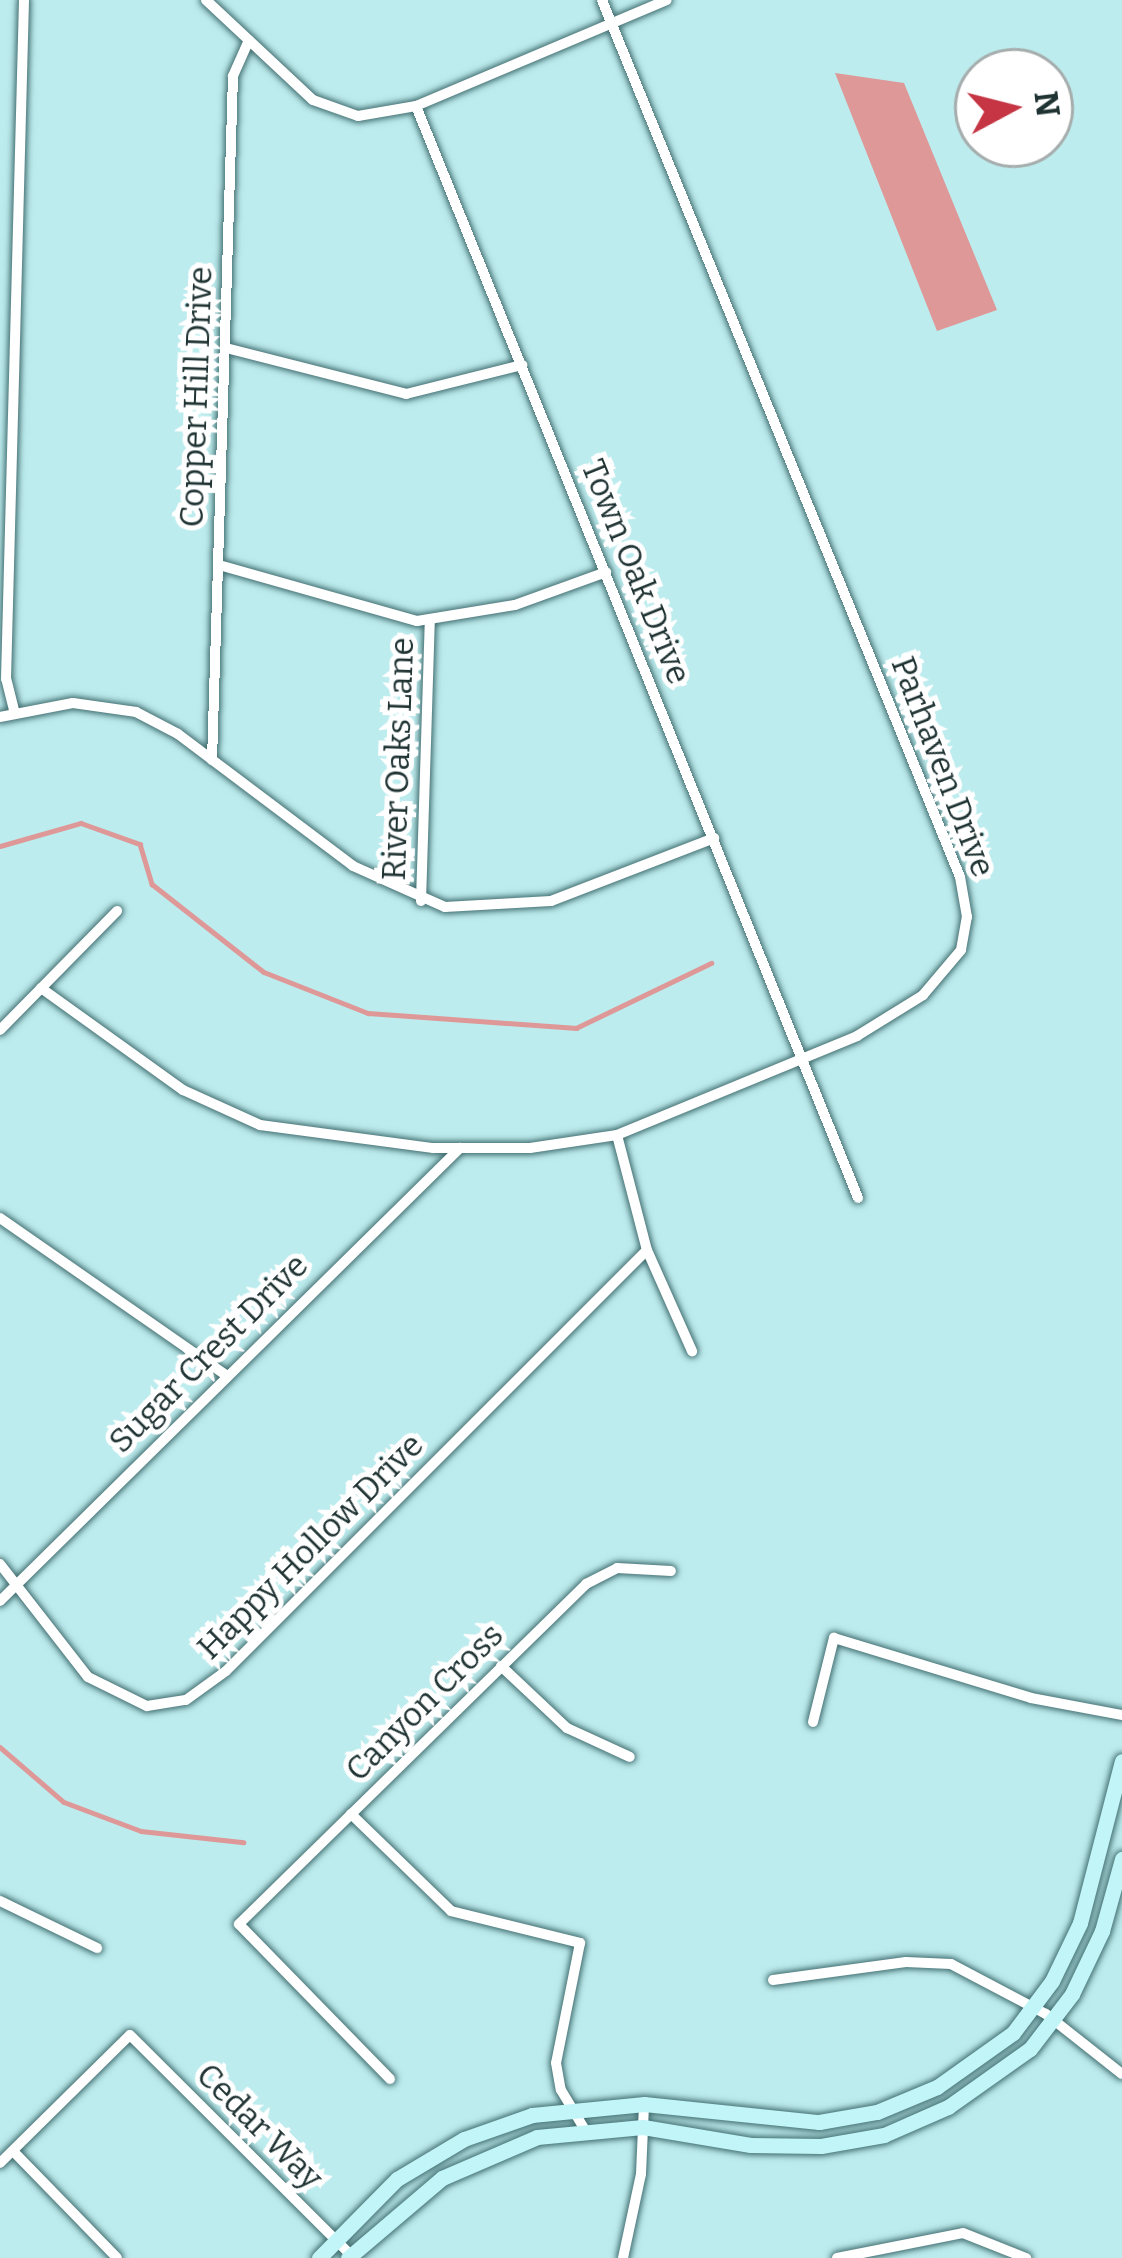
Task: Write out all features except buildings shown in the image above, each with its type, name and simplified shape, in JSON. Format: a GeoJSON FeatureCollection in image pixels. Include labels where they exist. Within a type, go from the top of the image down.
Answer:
{"type":"FeatureCollection","features":[{"type":"Feature","properties":{"kind":"street"},"geometry":{"type":"LineString","coordinates":[[14,710],[6,680],[7,361],[24,0]]}},
{"type":"Feature","properties":{"kind":"street"},"geometry":{"type":"LineString","coordinates":[[206,0],[334,112],[358,116],[416,106],[667,0]]}},
{"type":"Feature","properties":{"kind":"street","name":"Parhaven Drive"},"geometry":{"type":"LineString","coordinates":[[41,988],[183,1090],[232,1115],[289,1133],[460,1148],[568,1145],[617,1135],[806,1058],[892,1016],[949,970],[965,934],[965,896],[602,0]]}},
{"type":"Feature","properties":{"kind":"street","name":"Copper Hill Drive"},"geometry":{"type":"LineString","coordinates":[[212,760],[233,76],[250,40]]}},
{"type":"Feature","properties":{"kind":"street","name":"Town Oak Drive"},"geometry":{"type":"LineString","coordinates":[[416,106],[806,1058],[858,1198]]}},
{"type":"Feature","properties":{"kind":"street"},"geometry":{"type":"LineString","coordinates":[[226,348],[406,394],[522,365]]}},
{"type":"Feature","properties":{"kind":"street"},"geometry":{"type":"LineString","coordinates":[[219,565],[368,613],[430,620],[515,605],[606,572]]}},
{"type":"Feature","properties":{"kind":"street","name":"River Oaks Lane"},"geometry":{"type":"LineString","coordinates":[[421,901],[430,620]]}},
{"type":"Feature","properties":{"kind":"street"},"geometry":{"type":"LineString","coordinates":[[0,717],[14,710],[121,707],[212,760],[353,866],[421,901],[499,910],[550,901],[714,838]]}},
{"type":"Feature","properties":{"kind":"street"},"geometry":{"type":"LineString","coordinates":[[0,1030],[118,911]]}},
{"type":"Feature","properties":{"kind":"street"},"geometry":{"type":"LineString","coordinates":[[617,1135],[647,1250],[692,1351]]}},
{"type":"Feature","properties":{"kind":"street","name":"Sugar Crest Drive"},"geometry":{"type":"LineString","coordinates":[[0,1601],[460,1148]]}},
{"type":"Feature","properties":{"kind":"street"},"geometry":{"type":"LineString","coordinates":[[0,1218],[226,1375]]}},
{"type":"Feature","properties":{"kind":"street","name":"Happy Hollow Drive"},"geometry":{"type":"LineString","coordinates":[[0,1564],[13,1587],[88,1677],[147,1706],[186,1700],[226,1671],[647,1250]]}},
{"type":"Feature","properties":{"kind":"street","name":"Canyon Cross"},"geometry":{"type":"LineString","coordinates":[[390,2079],[239,1924],[595,1576],[617,1568],[671,1571]]}},
{"type":"Feature","properties":{"kind":"street"},"geometry":{"type":"LineString","coordinates":[[813,1722],[834,1638],[1030,1697],[1122,1715]]}},
{"type":"Feature","properties":{"kind":"street"},"geometry":{"type":"LineString","coordinates":[[501,1666],[567,1728],[630,1756]]}},
{"type":"Feature","properties":{"kind":"street"},"geometry":{"type":"LineString","coordinates":[[319,2258],[333,2239],[430,2158],[501,2125],[570,2108],[644,2104],[785,2124],[877,2112],[991,2053],[1033,2008],[1080,1924],[1122,1761]]}},
{"type":"Feature","properties":{"kind":"street"},"geometry":{"type":"LineString","coordinates":[[351,1814],[451,1911],[580,1943],[556,2049],[570,2108],[585,2131]]}},
{"type":"Feature","properties":{"kind":"street"},"geometry":{"type":"LineString","coordinates":[[349,2256],[411,2198],[458,2169],[538,2137],[643,2127],[785,2147],[884,2135],[1005,2071],[1053,2020],[1088,1963],[1122,1859]]}},
{"type":"Feature","properties":{"kind":"street"},"geometry":{"type":"LineString","coordinates":[[0,1901],[98,1948]]}},
{"type":"Feature","properties":{"kind":"street"},"geometry":{"type":"LineString","coordinates":[[773,1980],[938,1962],[976,1973],[1053,2020],[1122,2074]]}},
{"type":"Feature","properties":{"kind":"street","name":"Cedar Way"},"geometry":{"type":"LineString","coordinates":[[13,2151],[130,2035],[349,2256]]}},
{"type":"Feature","properties":{"kind":"street"},"geometry":{"type":"LineString","coordinates":[[623,2258],[644,2104]]}},
{"type":"Feature","properties":{"kind":"street"},"geometry":{"type":"LineString","coordinates":[[0,2163],[13,2151],[117,2258]]}},
{"type":"Feature","properties":{"kind":"street"},"geometry":{"type":"LineString","coordinates":[[837,2258],[950,2234],[1002,2244],[1026,2258]]}},
{"type":"Feature","properties":{"kind":"street"},"geometry":{"type":"LineString","coordinates":[[998,2258],[1002,2244]]}},
{"type":"Feature","properties":{"kind":"shaded area"},"geometry":{"type":"Polygon","coordinates":[[[835,73],[904,83],[997,310],[937,331],[835,73]]]}},
{"type":"Feature","properties":{"kind":"waterway"},"geometry":{"type":"LineString","coordinates":[[0,846],[81,823],[140,844],[152,884],[264,972],[368,1013],[576,1028],[711,963]]}},
{"type":"Feature","properties":{"kind":"waterway"},"geometry":{"type":"LineString","coordinates":[[0,1747],[64,1802],[141,1831],[243,1842]]}}]}
